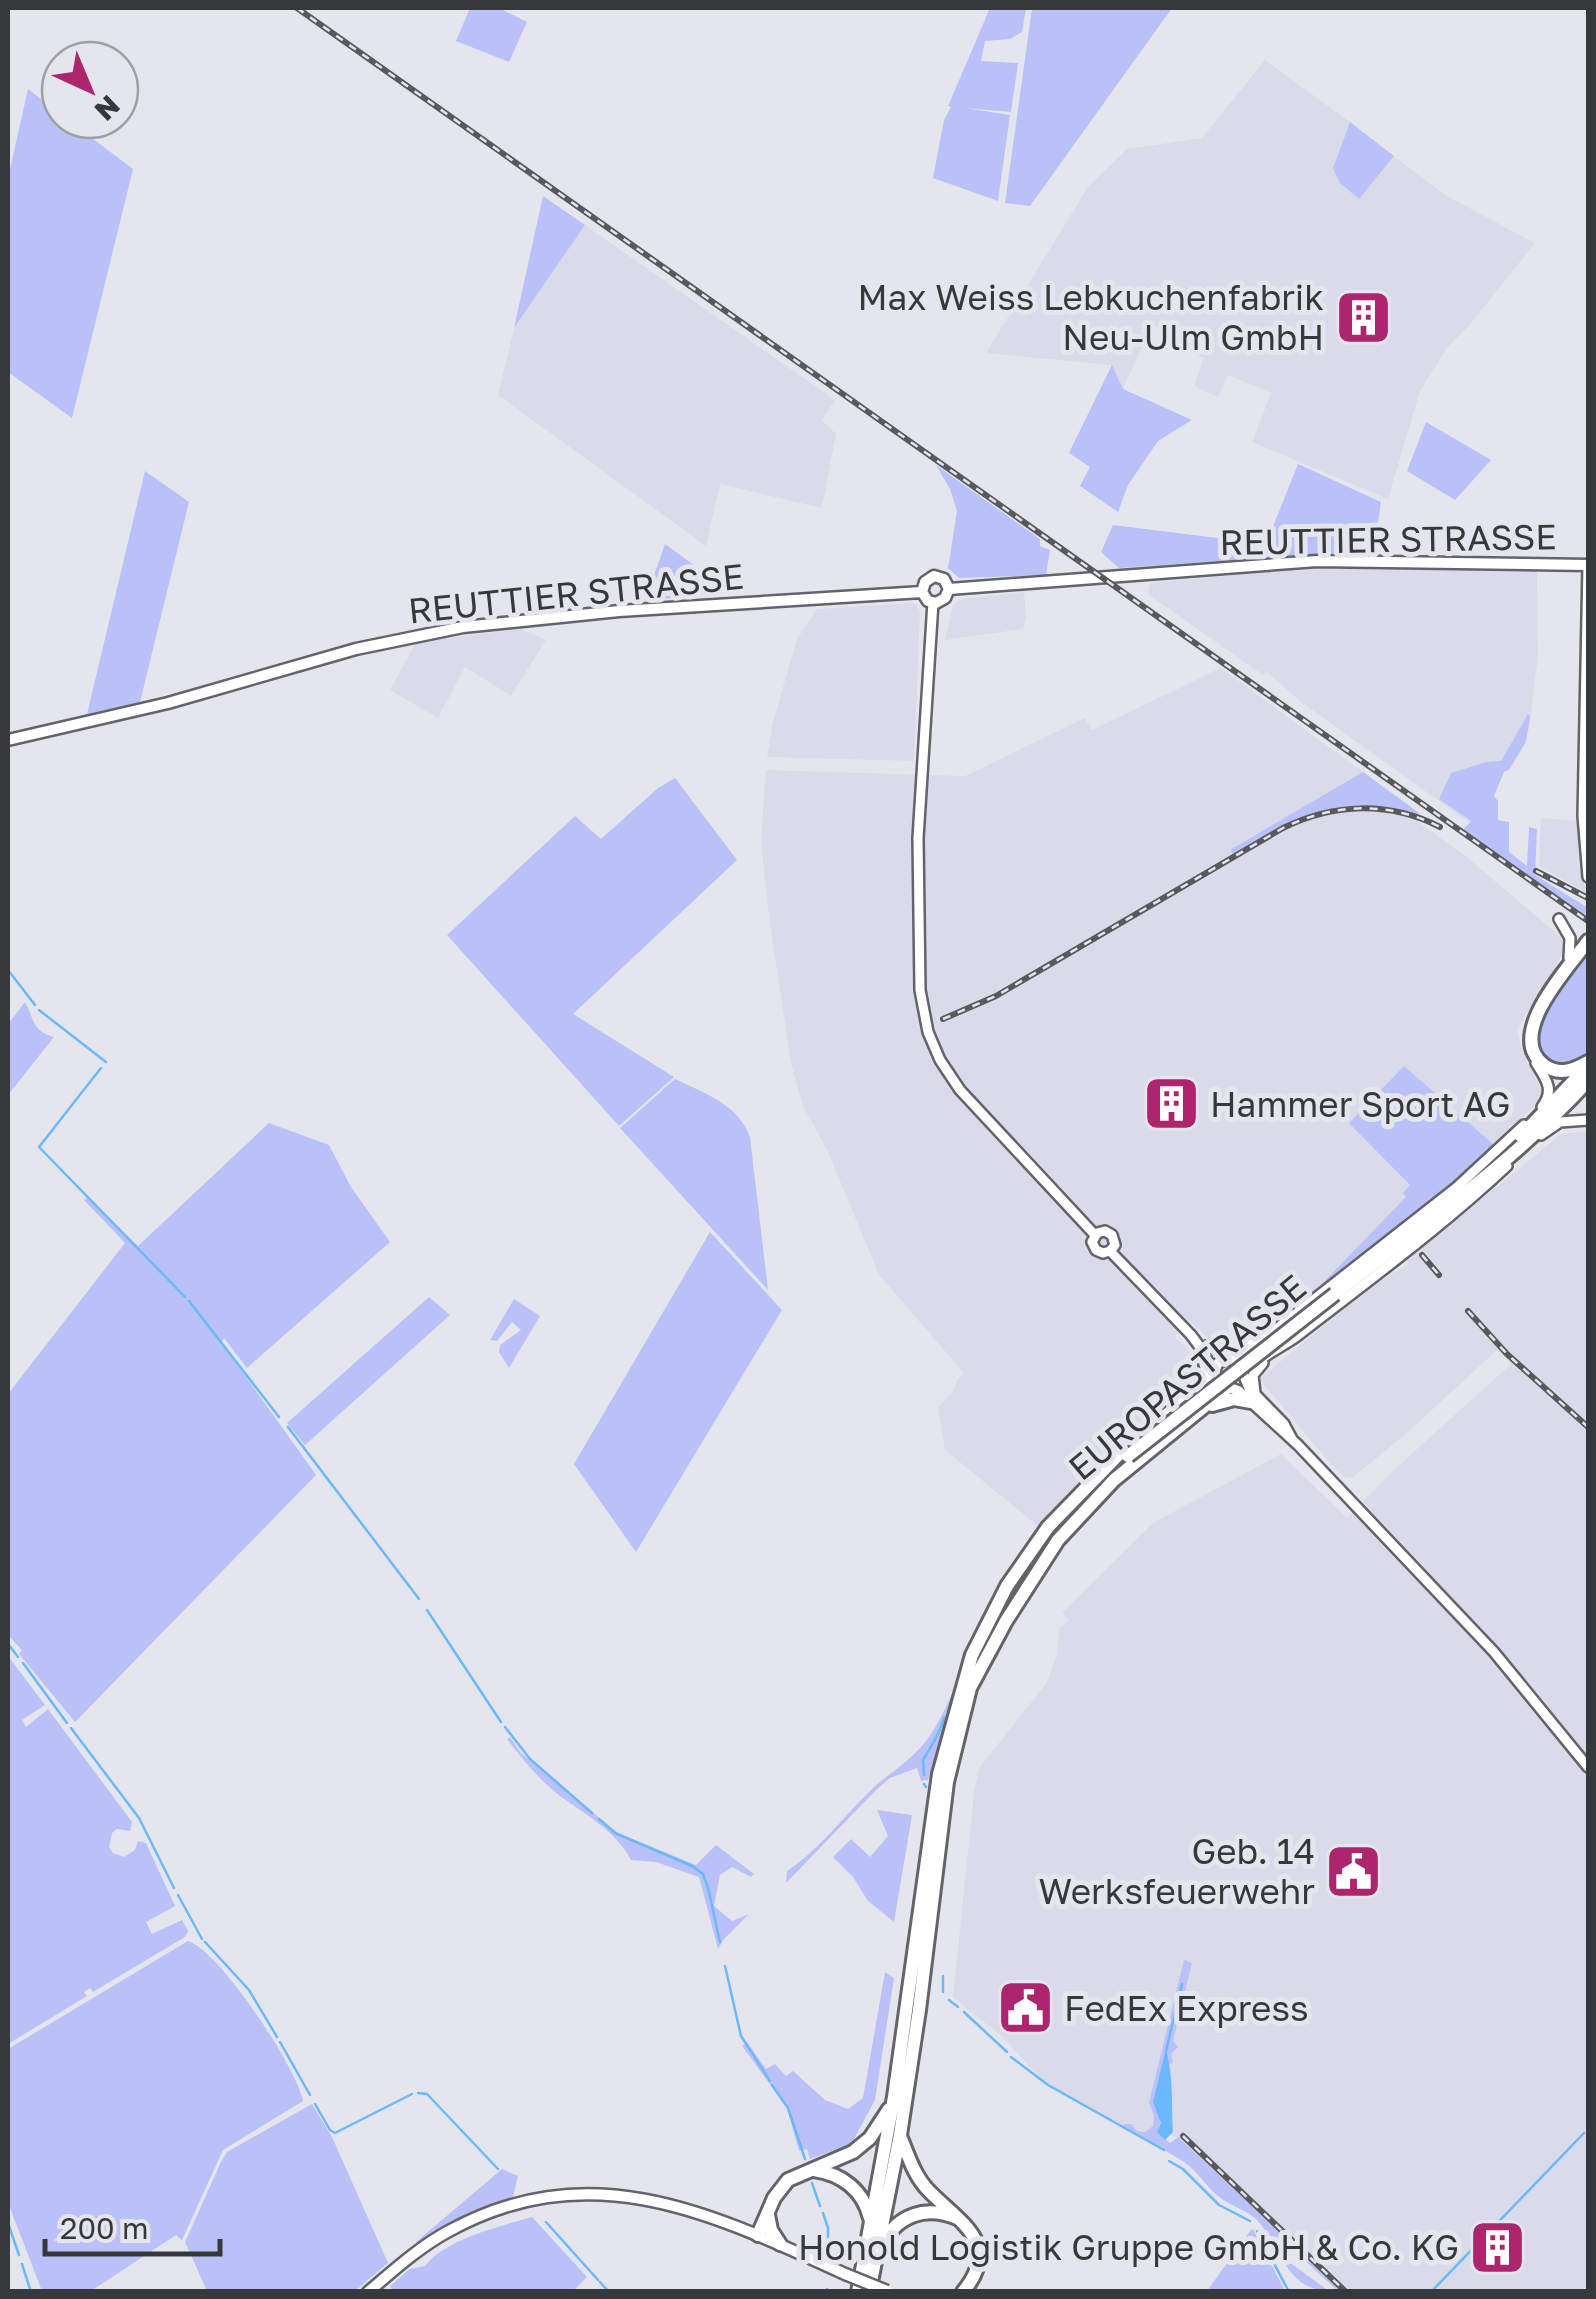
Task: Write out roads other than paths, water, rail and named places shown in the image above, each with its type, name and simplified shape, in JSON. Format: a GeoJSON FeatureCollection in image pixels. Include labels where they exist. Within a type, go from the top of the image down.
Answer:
{"type":"FeatureCollection","features":[{"type":"Feature","properties":{"kind":"highway"},"geometry":{"type":"LineString","coordinates":[[1585,938],[1532,1022],[1530,1040],[1538,1060],[1553,1070],[1588,1064]]}},
{"type":"Feature","properties":{"kind":"highway","name":"EUROPASTRASSE"},"geometry":{"type":"LineString","coordinates":[[1562,1102],[1588,1064]]}},
{"type":"Feature","properties":{"kind":"highway","name":"EUROPASTRASSE"},"geometry":{"type":"LineString","coordinates":[[966,1687],[992,1628],[1048,1542],[1095,1488],[1128,1456],[1451,1202],[1588,1081]]}},
{"type":"Feature","properties":{"kind":"highway"},"geometry":{"type":"LineString","coordinates":[[1520,1129],[1562,1102]]}},
{"type":"Feature","properties":{"kind":"highway"},"geometry":{"type":"LineString","coordinates":[[1531,1143],[1562,1102]]}},
{"type":"Feature","properties":{"kind":"highway"},"geometry":{"type":"LineString","coordinates":[[1187,1398],[1205,1377],[1205,1349]]}},
{"type":"Feature","properties":{"kind":"highway"},"geometry":{"type":"LineString","coordinates":[[858,2292],[894,2098],[936,1789],[988,1620],[1048,1526],[1103,1469],[1215,1372]]}},
{"type":"Feature","properties":{"kind":"highway"},"geometry":{"type":"LineString","coordinates":[[869,2292],[900,2136],[947,1782],[966,1687],[1058,1540],[1114,1480],[1230,1387]]}},
{"type":"Feature","properties":{"kind":"highway"},"geometry":{"type":"LineString","coordinates":[[1200,1409],[1225,1400],[1253,1399]]}},
{"type":"Feature","properties":{"kind":"highway"},"geometry":{"type":"LineString","coordinates":[[758,2235],[788,2180],[836,2161],[870,2138],[894,2098]]}},
{"type":"Feature","properties":{"kind":"highway"},"geometry":{"type":"LineString","coordinates":[[900,2136],[918,2178],[975,2237],[979,2251],[973,2278],[964,2292]]}},
{"type":"Feature","properties":{"kind":"highway"},"geometry":{"type":"LineString","coordinates":[[806,2170],[836,2175],[854,2187],[864,2200],[872,2224]]}},
{"type":"Feature","properties":{"kind":"highway"},"geometry":{"type":"LineString","coordinates":[[876,2260],[891,2228],[915,2213],[934,2212],[964,2222]]}},
{"type":"Feature","properties":{"kind":"highway"},"geometry":{"type":"LineString","coordinates":[[768,2213],[771,2230],[780,2244]]}},
{"type":"Feature","properties":{"kind":"main road","name":"REUTTIER STRASSE"},"geometry":{"type":"LineString","coordinates":[[949,589],[1317,560],[1588,564]]}},
{"type":"Feature","properties":{"kind":"main road"},"geometry":{"type":"LineString","coordinates":[[934,576],[944,580],[949,589],[943,600],[933,602],[922,592],[925,582],[934,576]]}},
{"type":"Feature","properties":{"kind":"main road","name":"REUTTIER STRASSE"},"geometry":{"type":"LineString","coordinates":[[8,740],[168,703],[356,649],[462,627],[619,611],[922,592]]}},
{"type":"Feature","properties":{"kind":"main road"},"geometry":{"type":"LineString","coordinates":[[368,2292],[445,2232],[495,2210],[546,2198],[604,2192],[705,2212],[887,2291]]}},
{"type":"Feature","properties":{"kind":"street"},"geometry":{"type":"LineString","coordinates":[[1588,564],[1583,820],[1588,877]]}},
{"type":"Feature","properties":{"kind":"street"},"geometry":{"type":"LineString","coordinates":[[933,602],[918,838],[920,990],[928,1032],[940,1060],[960,1090],[1095,1234]]}},
{"type":"Feature","properties":{"kind":"street"},"geometry":{"type":"LineString","coordinates":[[1559,920],[1570,938],[1569,958]]}},
{"type":"Feature","properties":{"kind":"street"},"geometry":{"type":"LineString","coordinates":[[1569,958],[1585,938]]}},
{"type":"Feature","properties":{"kind":"street","name":"EUROPASTRASSE"},"geometry":{"type":"LineString","coordinates":[[1229,1359],[1262,1340],[1457,1187],[1544,1105],[1549,1092],[1528,1048],[1528,1021],[1569,958]]}},
{"type":"Feature","properties":{"kind":"street","name":"EUROPASTRASSE"},"geometry":{"type":"LineString","coordinates":[[1243,1375],[1450,1216],[1531,1143],[1560,1122],[1588,1120]]}},
{"type":"Feature","properties":{"kind":"street"},"geometry":{"type":"LineString","coordinates":[[1105,1231],[1112,1235],[1115,1242],[1110,1251],[1096,1250],[1092,1242],[1095,1234],[1105,1231]]}},
{"type":"Feature","properties":{"kind":"street"},"geometry":{"type":"LineString","coordinates":[[1110,1251],[1205,1349],[1221,1385],[1253,1399],[1292,1439],[1494,1652],[1588,1767]]}},
{"type":"Feature","properties":{"kind":"street"},"geometry":{"type":"LineString","coordinates":[[1205,1349],[1239,1349],[1262,1340]]}},
{"type":"Feature","properties":{"kind":"street"},"geometry":{"type":"LineString","coordinates":[[1205,1349],[1241,1365],[1253,1399]]}},
{"type":"Feature","properties":{"kind":"street"},"geometry":{"type":"LineString","coordinates":[[1253,1399],[1255,1371],[1272,1354]]}},
{"type":"Feature","properties":{"kind":"street"},"geometry":{"type":"LineString","coordinates":[[1215,1372],[1229,1359]]}},
{"type":"Feature","properties":{"kind":"street"},"geometry":{"type":"LineString","coordinates":[[1230,1387],[1243,1375]]}},
{"type":"Feature","properties":{"kind":"waterway"},"geometry":{"type":"LineString","coordinates":[[8,970],[35,1005]]}},
{"type":"Feature","properties":{"kind":"waterway"},"geometry":{"type":"LineString","coordinates":[[39,1010],[106,1062]]}},
{"type":"Feature","properties":{"kind":"waterway"},"geometry":{"type":"LineString","coordinates":[[101,1068],[39,1147],[185,1297]]}},
{"type":"Feature","properties":{"kind":"waterway"},"geometry":{"type":"LineString","coordinates":[[189,1301],[279,1417]]}},
{"type":"Feature","properties":{"kind":"waterway"},"geometry":{"type":"LineString","coordinates":[[288,1427],[419,1599]]}},
{"type":"Feature","properties":{"kind":"waterway"},"geometry":{"type":"LineString","coordinates":[[427,1610],[501,1722]]}},
{"type":"Feature","properties":{"kind":"waterway"},"geometry":{"type":"LineString","coordinates":[[8,1644],[18,1657]]}},
{"type":"Feature","properties":{"kind":"waterway"},"geometry":{"type":"LineString","coordinates":[[23,1663],[67,1723]]}},
{"type":"Feature","properties":{"kind":"waterway"},"geometry":{"type":"LineString","coordinates":[[924,1775],[923,1760],[944,1718]]}},
{"type":"Feature","properties":{"kind":"waterway"},"geometry":{"type":"LineString","coordinates":[[505,1727],[530,1759],[592,1813]]}},
{"type":"Feature","properties":{"kind":"waterway"},"geometry":{"type":"LineString","coordinates":[[71,1728],[139,1818],[174,1888]]}},
{"type":"Feature","properties":{"kind":"waterway"},"geometry":{"type":"LineString","coordinates":[[599,1819],[615,1833],[703,1874],[720,1942]]}},
{"type":"Feature","properties":{"kind":"waterway"},"geometry":{"type":"LineString","coordinates":[[178,1895],[202,1939]]}},
{"type":"Feature","properties":{"kind":"waterway"},"geometry":{"type":"LineString","coordinates":[[205,1942],[249,1990],[277,2037]]}},
{"type":"Feature","properties":{"kind":"waterway"},"geometry":{"type":"LineString","coordinates":[[725,1966],[741,2036],[770,2081]]}},
{"type":"Feature","properties":{"kind":"waterway"},"geometry":{"type":"LineString","coordinates":[[943,1976],[943,1992]]}},
{"type":"Feature","properties":{"kind":"waterway"},"geometry":{"type":"LineString","coordinates":[[1166,2051],[1182,1984]]}},
{"type":"Feature","properties":{"kind":"waterway"},"geometry":{"type":"LineString","coordinates":[[949,2000],[958,2007]]}},
{"type":"Feature","properties":{"kind":"waterway"},"geometry":{"type":"LineString","coordinates":[[964,2012],[1007,2052]]}},
{"type":"Feature","properties":{"kind":"waterway"},"geometry":{"type":"LineString","coordinates":[[280,2042],[310,2095]]}},
{"type":"Feature","properties":{"kind":"waterway"},"geometry":{"type":"LineString","coordinates":[[1011,2057],[1048,2085],[1164,2150]]}},
{"type":"Feature","properties":{"kind":"waterway"},"geometry":{"type":"LineString","coordinates":[[772,2085],[788,2108],[805,2159]]}},
{"type":"Feature","properties":{"kind":"waterway"},"geometry":{"type":"LineString","coordinates":[[418,2093],[427,2094],[498,2169]]}},
{"type":"Feature","properties":{"kind":"waterway"},"geometry":{"type":"LineString","coordinates":[[315,2104],[335,2133],[412,2094]]}},
{"type":"Feature","properties":{"kind":"waterway"},"geometry":{"type":"LineString","coordinates":[[1431,2292],[1584,2133]]}},
{"type":"Feature","properties":{"kind":"waterway"},"geometry":{"type":"LineString","coordinates":[[1169,2161],[1183,2169],[1219,2205],[1250,2221]]}},
{"type":"Feature","properties":{"kind":"waterway"},"geometry":{"type":"LineString","coordinates":[[812,2183],[820,2206]]}},
{"type":"Feature","properties":{"kind":"waterway"},"geometry":{"type":"LineString","coordinates":[[823,2213],[828,2247]]}},
{"type":"Feature","properties":{"kind":"waterway"},"geometry":{"type":"LineString","coordinates":[[546,2222],[598,2280]]}},
{"type":"Feature","properties":{"kind":"waterway"},"geometry":{"type":"LineString","coordinates":[[8,2223],[19,2255]]}},
{"type":"Feature","properties":{"kind":"waterway"},"geometry":{"type":"LineString","coordinates":[[1257,2231],[1289,2292]]}},
{"type":"Feature","properties":{"kind":"waterway"},"geometry":{"type":"LineString","coordinates":[[22,2264],[31,2292]]}},
{"type":"Feature","properties":{"kind":"waterway"},"geometry":{"type":"LineString","coordinates":[[600,2282],[609,2292]]}},
{"type":"Feature","properties":{"kind":"railway"},"geometry":{"type":"LineString","coordinates":[[297,8],[1588,921]]}},
{"type":"Feature","properties":{"kind":"railway"},"geometry":{"type":"LineString","coordinates":[[943,1019],[996,996],[1302,820],[1362,808],[1401,813],[1440,827]]}},
{"type":"Feature","properties":{"kind":"railway"},"geometry":{"type":"LineString","coordinates":[[1536,871],[1588,898]]}},
{"type":"Feature","properties":{"kind":"railway"},"geometry":{"type":"LineString","coordinates":[[1422,1255],[1439,1275]]}},
{"type":"Feature","properties":{"kind":"railway"},"geometry":{"type":"LineString","coordinates":[[1468,1311],[1507,1354],[1588,1427]]}},
{"type":"Feature","properties":{"kind":"railway"},"geometry":{"type":"LineString","coordinates":[[1183,2136],[1346,2292]]}},
{"type":"Feature","properties":{"kind":"place","name":"Max Weiss Lebkuchenfabrik Neu-Ulm GmbH"},"geometry":{"type":"Point","coordinates":[1363,317]}},
{"type":"Feature","properties":{"kind":"place","name":"Hammer Sport AG"},"geometry":{"type":"Point","coordinates":[1171,1104]}},
{"type":"Feature","properties":{"kind":"place","name":"Geb. 14 Werksfeuerwehr"},"geometry":{"type":"Point","coordinates":[1354,1871]}},
{"type":"Feature","properties":{"kind":"place","name":"FedEx Express"},"geometry":{"type":"Point","coordinates":[1025,2008]}},
{"type":"Feature","properties":{"kind":"place","name":"Honold Logistik Gruppe GmbH & Co. KG"},"geometry":{"type":"Point","coordinates":[1498,2247]}}]}
